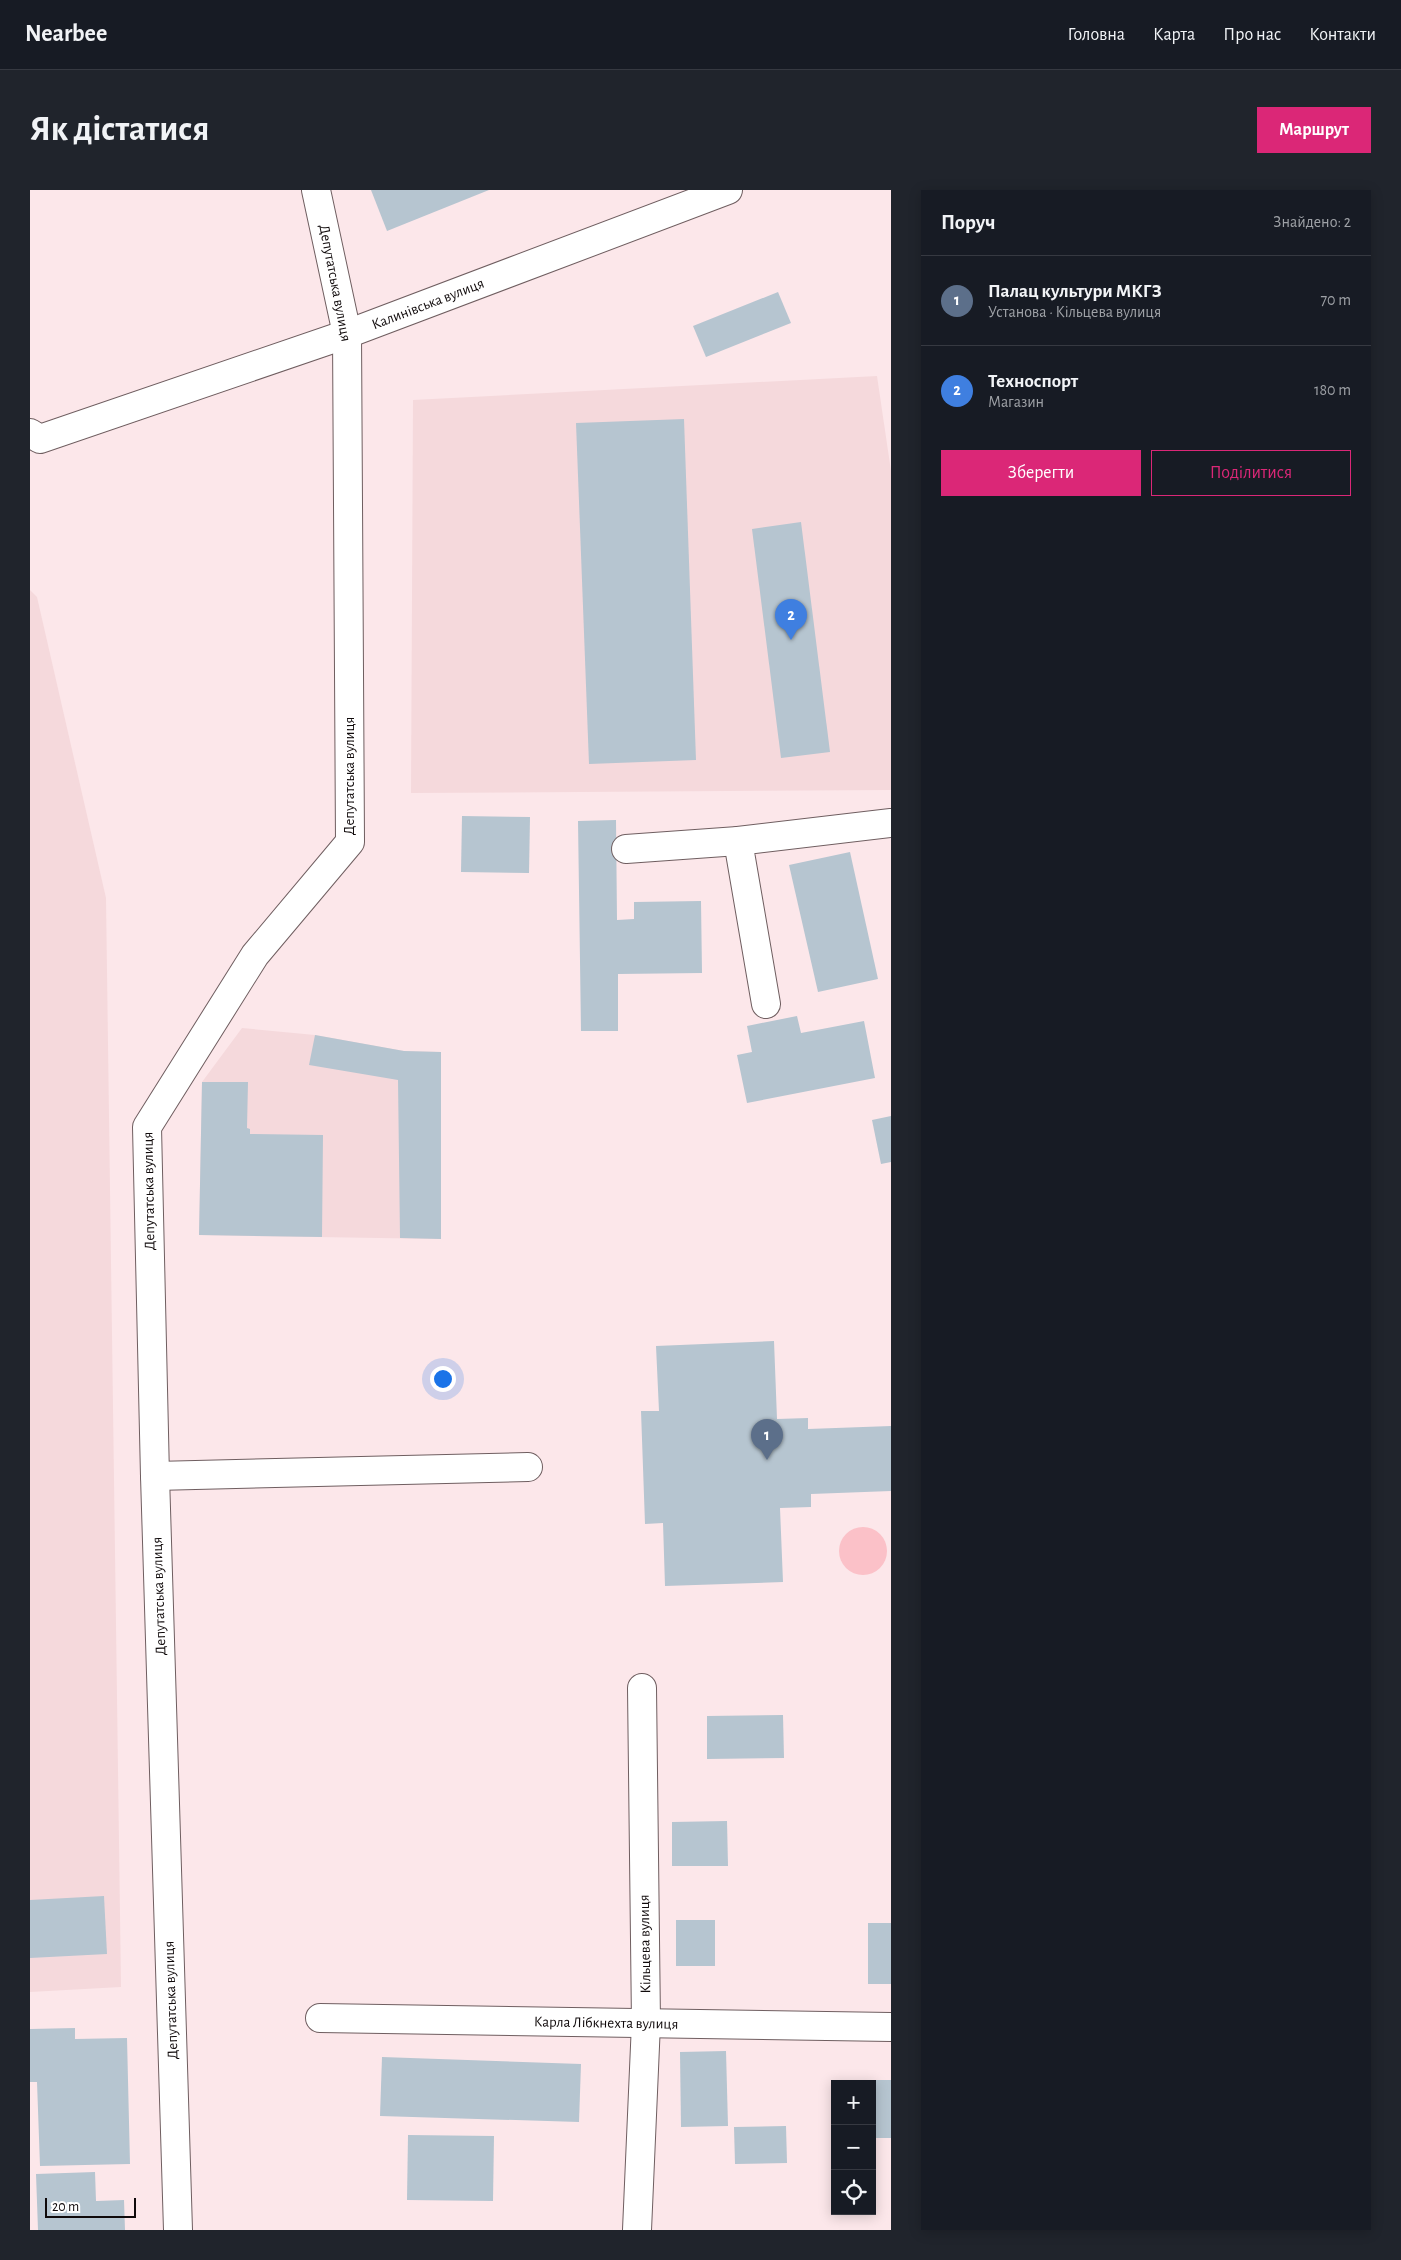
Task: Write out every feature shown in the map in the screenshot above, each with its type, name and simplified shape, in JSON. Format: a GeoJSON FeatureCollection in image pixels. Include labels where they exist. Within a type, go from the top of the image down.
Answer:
{"type":"FeatureCollection","features":[{"type":"Feature","properties":{"kind":"street","name":"Депутатська вулиця"},"geometry":{"type":"LineString","coordinates":[[178,2230],[155,1476],[147,1126],[255,956],[350,842],[347,334],[316,190]]}},
{"type":"Feature","properties":{"kind":"street","name":"Калинівська вулиця"},"geometry":{"type":"LineString","coordinates":[[35,436],[347,334],[728,190]]}},
{"type":"Feature","properties":{"kind":"street"},"geometry":{"type":"LineString","coordinates":[[626,849],[738,842],[891,823]]}},
{"type":"Feature","properties":{"kind":"street"},"geometry":{"type":"LineString","coordinates":[[738,842],[766,1004]]}},
{"type":"Feature","properties":{"kind":"street"},"geometry":{"type":"LineString","coordinates":[[155,1476],[528,1466]]}},
{"type":"Feature","properties":{"kind":"street","name":"Кільцева вулиця"},"geometry":{"type":"LineString","coordinates":[[637,2230],[646,2023],[642,1688]]}},
{"type":"Feature","properties":{"kind":"street","name":"Карла Лібкнехта вулиця"},"geometry":{"type":"LineString","coordinates":[[320,2018],[891,2027]]}},
{"type":"Feature","properties":{"kind":"shaded area"},"geometry":{"type":"Polygon","coordinates":[[[877,376],[891,471],[891,790],[411,793],[413,400],[877,376]]]}},
{"type":"Feature","properties":{"kind":"shaded area"},"geometry":{"type":"Polygon","coordinates":[[[30,590],[37,597],[106,898],[121,1987],[30,1992],[30,590]]]}},
{"type":"Feature","properties":{"kind":"shaded area"},"geometry":{"type":"Polygon","coordinates":[[[242,1028],[315,1035],[404,1051],[441,1052],[441,1239],[199,1235],[202,1082],[242,1028]]]}},
{"type":"Feature","properties":{"kind":"shaded area"},"geometry":{"type":"Polygon","coordinates":[[[858,1527],[868,1527],[880,1534],[887,1546],[887,1556],[880,1568],[868,1575],[858,1575],[850,1571],[843,1564],[839,1556],[839,1546],[843,1538],[850,1531],[858,1527]]]}},
{"type":"Feature","properties":{"kind":"building"},"geometry":{"type":"Polygon","coordinates":[[[371,190],[489,190],[387,231],[371,190]]]}},
{"type":"Feature","properties":{"kind":"building"},"geometry":{"type":"Polygon","coordinates":[[[778,292],[791,323],[706,357],[693,326],[778,292]]]}},
{"type":"Feature","properties":{"kind":"building"},"geometry":{"type":"Polygon","coordinates":[[[684,419],[696,760],[589,764],[576,423],[684,419]]]}},
{"type":"Feature","properties":{"kind":"building"},"geometry":{"type":"Polygon","coordinates":[[[801,522],[830,752],[781,758],[752,529],[801,522]]]}},
{"type":"Feature","properties":{"kind":"building"},"geometry":{"type":"Polygon","coordinates":[[[462,816],[530,817],[529,873],[461,872],[462,816]]]}},
{"type":"Feature","properties":{"kind":"building"},"geometry":{"type":"Polygon","coordinates":[[[616,820],[617,920],[634,919],[634,902],[701,901],[702,973],[618,974],[618,1031],[581,1031],[578,821],[616,820]]]}},
{"type":"Feature","properties":{"kind":"building"},"geometry":{"type":"Polygon","coordinates":[[[850,852],[878,979],[818,992],[789,865],[850,852]]]}},
{"type":"Feature","properties":{"kind":"building"},"geometry":{"type":"Polygon","coordinates":[[[797,1016],[801,1033],[864,1021],[875,1078],[747,1103],[737,1055],[752,1052],[747,1026],[797,1016]]]}},
{"type":"Feature","properties":{"kind":"building"},"geometry":{"type":"Polygon","coordinates":[[[315,1035],[404,1051],[441,1052],[441,1239],[400,1238],[398,1080],[309,1065],[315,1035]]]}},
{"type":"Feature","properties":{"kind":"building"},"geometry":{"type":"Polygon","coordinates":[[[202,1082],[248,1082],[247,1128],[250,1129],[250,1134],[323,1135],[322,1237],[199,1235],[202,1082]]]}},
{"type":"Feature","properties":{"kind":"building"},"geometry":{"type":"Polygon","coordinates":[[[891,1116],[891,1162],[881,1164],[872,1120],[891,1116]]]}},
{"type":"Feature","properties":{"kind":"building"},"geometry":{"type":"Polygon","coordinates":[[[774,1341],[777,1419],[808,1418],[808,1429],[891,1426],[891,1491],[811,1494],[811,1507],[780,1508],[783,1582],[665,1586],[663,1523],[645,1524],[641,1411],[659,1411],[656,1346],[774,1341]]]}},
{"type":"Feature","properties":{"kind":"building"},"geometry":{"type":"Polygon","coordinates":[[[783,1715],[784,1758],[707,1759],[707,1716],[783,1715]]]}},
{"type":"Feature","properties":{"kind":"building"},"geometry":{"type":"Polygon","coordinates":[[[727,1821],[728,1866],[672,1866],[672,1822],[727,1821]]]}},
{"type":"Feature","properties":{"kind":"building"},"geometry":{"type":"Polygon","coordinates":[[[104,1896],[107,1954],[30,1958],[30,1900],[104,1896]]]}},
{"type":"Feature","properties":{"kind":"building"},"geometry":{"type":"Polygon","coordinates":[[[676,1920],[715,1920],[715,1966],[676,1966],[676,1920]]]}},
{"type":"Feature","properties":{"kind":"building"},"geometry":{"type":"Polygon","coordinates":[[[868,1923],[891,1923],[891,1984],[868,1984],[868,1923]]]}},
{"type":"Feature","properties":{"kind":"building"},"geometry":{"type":"Polygon","coordinates":[[[75,2028],[75,2039],[127,2038],[130,2164],[40,2166],[37,2082],[30,2082],[30,2029],[75,2028]]]}},
{"type":"Feature","properties":{"kind":"building"},"geometry":{"type":"Polygon","coordinates":[[[726,2051],[728,2126],[681,2127],[680,2052],[726,2051]]]}},
{"type":"Feature","properties":{"kind":"building"},"geometry":{"type":"Polygon","coordinates":[[[382,2057],[581,2064],[579,2122],[380,2116],[382,2057]]]}},
{"type":"Feature","properties":{"kind":"building"},"geometry":{"type":"Polygon","coordinates":[[[876,2080],[891,2080],[891,2138],[876,2138],[876,2080]]]}},
{"type":"Feature","properties":{"kind":"building"},"geometry":{"type":"Polygon","coordinates":[[[786,2126],[787,2163],[735,2164],[734,2127],[786,2126]]]}},
{"type":"Feature","properties":{"kind":"building"},"geometry":{"type":"Polygon","coordinates":[[[408,2135],[494,2136],[493,2201],[407,2200],[408,2135]]]}},
{"type":"Feature","properties":{"kind":"building"},"geometry":{"type":"Polygon","coordinates":[[[95,2172],[96,2201],[124,2200],[125,2230],[38,2230],[36,2174],[95,2172]]]}},
{"type":"Feature","properties":{"kind":"place","name":"Техноспорт"},"geometry":{"type":"Point","coordinates":[791,640]}},
{"type":"Feature","properties":{"kind":"place","name":"Палац культури МКГЗ"},"geometry":{"type":"Point","coordinates":[767,1460]}}]}
